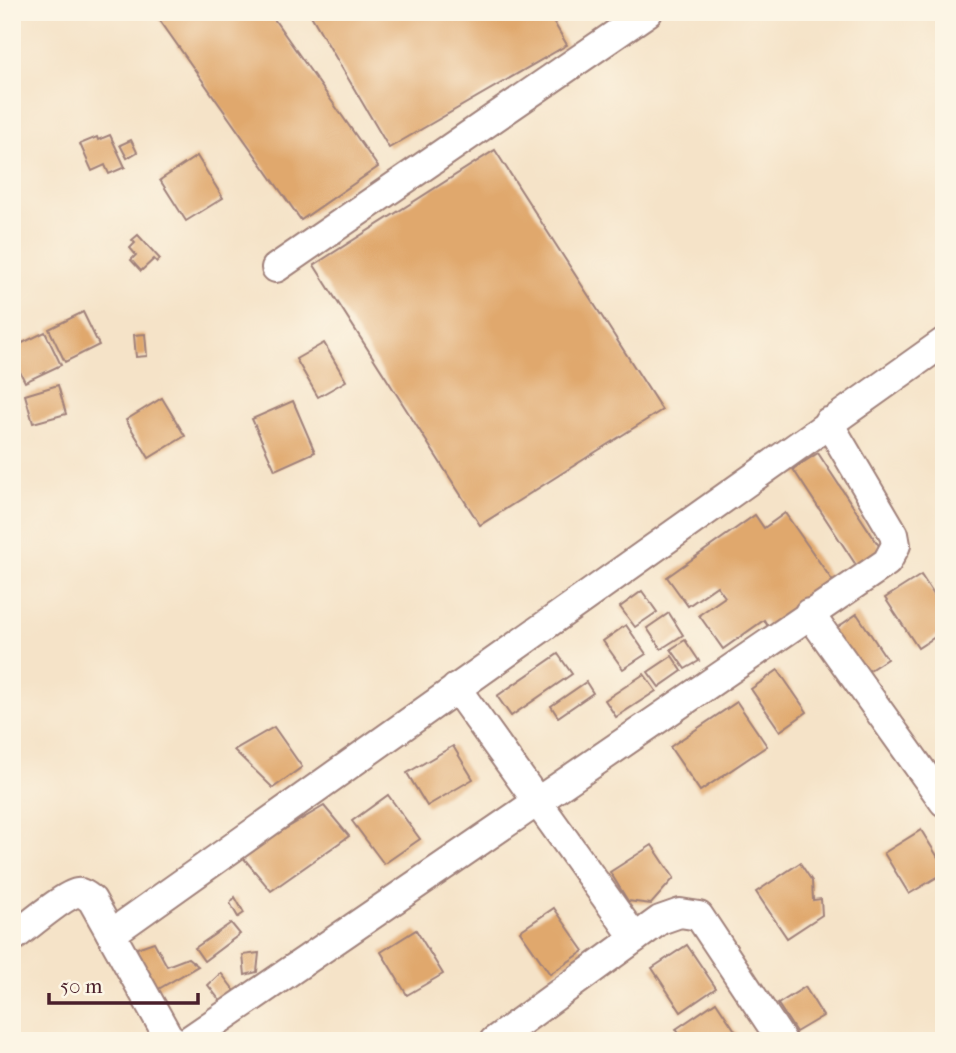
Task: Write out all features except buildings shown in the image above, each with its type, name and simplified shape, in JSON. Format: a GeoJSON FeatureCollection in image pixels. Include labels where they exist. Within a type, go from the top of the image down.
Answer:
{"type":"FeatureCollection","features":[{"type":"Feature","properties":{"kind":"street"},"geometry":{"type":"LineString","coordinates":[[276,268],[648,12]]}},
{"type":"Feature","properties":{"kind":"street"},"geometry":{"type":"LineString","coordinates":[[111,934],[944,342]]}},
{"type":"Feature","properties":{"kind":"street"},"geometry":{"type":"LineString","coordinates":[[188,1041],[887,562],[896,545],[894,534],[828,422]]}},
{"type":"Feature","properties":{"kind":"street"},"geometry":{"type":"LineString","coordinates":[[809,613],[944,803]]}},
{"type":"Feature","properties":{"kind":"street"},"geometry":{"type":"LineString","coordinates":[[456,688],[635,938]]}},
{"type":"Feature","properties":{"kind":"street"},"geometry":{"type":"LineString","coordinates":[[12,938],[77,893],[85,894],[92,900],[168,1036],[174,1041]]}},
{"type":"Feature","properties":{"kind":"street"},"geometry":{"type":"LineString","coordinates":[[494,1041],[660,920],[680,913],[699,916],[782,1041]]}}]}
